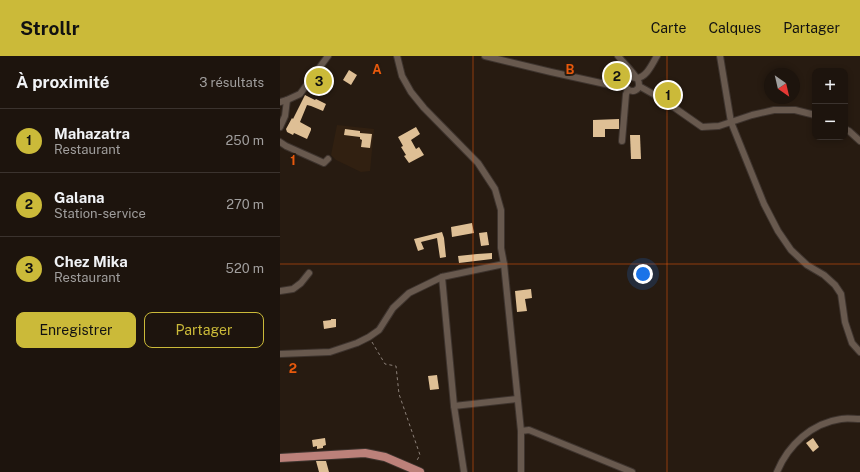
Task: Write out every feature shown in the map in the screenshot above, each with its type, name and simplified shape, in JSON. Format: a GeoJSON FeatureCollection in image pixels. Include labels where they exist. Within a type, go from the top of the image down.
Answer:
{"type":"FeatureCollection","features":[{"type":"Feature","properties":{"kind":"main road"},"geometry":{"type":"LineString","coordinates":[[280,458],[365,453],[385,457],[420,472]]}},
{"type":"Feature","properties":{"kind":"street"},"geometry":{"type":"LineString","coordinates":[[280,102],[300,94],[328,56]]}},
{"type":"Feature","properties":{"kind":"street"},"geometry":{"type":"LineString","coordinates":[[397,56],[402,76],[411,92],[424,108],[478,163],[495,189],[501,210],[501,248],[504,264],[521,431],[521,472]]}},
{"type":"Feature","properties":{"kind":"street"},"geometry":{"type":"LineString","coordinates":[[485,56],[551,72],[624,87],[631,91],[634,91],[639,86]]}},
{"type":"Feature","properties":{"kind":"street"},"geometry":{"type":"LineString","coordinates":[[618,56],[638,80],[639,86]]}},
{"type":"Feature","properties":{"kind":"street"},"geometry":{"type":"LineString","coordinates":[[624,87],[625,81],[628,78],[644,76],[657,56]]}},
{"type":"Feature","properties":{"kind":"street"},"geometry":{"type":"LineString","coordinates":[[720,56],[731,122],[764,204],[778,231],[791,250],[807,265],[824,275],[835,285],[841,294],[845,322],[852,343],[860,352]]}},
{"type":"Feature","properties":{"kind":"street"},"geometry":{"type":"LineString","coordinates":[[622,141],[626,94],[624,87],[627,67]]}},
{"type":"Feature","properties":{"kind":"street"},"geometry":{"type":"LineString","coordinates":[[639,86],[662,98],[702,127],[719,126],[752,115],[774,110],[796,110],[812,114]]}},
{"type":"Feature","properties":{"kind":"street"},"geometry":{"type":"LineString","coordinates":[[280,127],[285,116],[287,100]]}},
{"type":"Feature","properties":{"kind":"street"},"geometry":{"type":"LineString","coordinates":[[848,130],[860,141]]}},
{"type":"Feature","properties":{"kind":"street"},"geometry":{"type":"LineString","coordinates":[[280,142],[324,163],[328,159]]}},
{"type":"Feature","properties":{"kind":"street"},"geometry":{"type":"LineString","coordinates":[[280,354],[330,352],[357,343],[379,330],[393,308],[409,293],[442,277],[504,264]]}},
{"type":"Feature","properties":{"kind":"street"},"geometry":{"type":"LineString","coordinates":[[280,291],[293,289],[301,283],[309,273]]}},
{"type":"Feature","properties":{"kind":"street"},"geometry":{"type":"LineString","coordinates":[[442,277],[454,406],[464,472]]}},
{"type":"Feature","properties":{"kind":"street"},"geometry":{"type":"LineString","coordinates":[[454,406],[517,399]]}},
{"type":"Feature","properties":{"kind":"street"},"geometry":{"type":"LineString","coordinates":[[777,472],[779,466],[792,446],[809,431],[828,422],[843,418],[860,419]]}},
{"type":"Feature","properties":{"kind":"street"},"geometry":{"type":"LineString","coordinates":[[521,431],[529,430],[632,472]]}},
{"type":"Feature","properties":{"kind":"path"},"geometry":{"type":"LineString","coordinates":[[369,337],[385,364],[396,366],[399,394],[420,455],[416,463],[411,468]]}},
{"type":"Feature","properties":{"kind":"shaded area"},"geometry":{"type":"Polygon","coordinates":[[[337,125],[374,129],[370,171],[361,172],[336,160],[331,155],[337,125]]]}},
{"type":"Feature","properties":{"kind":"building"},"geometry":{"type":"Polygon","coordinates":[[[349,70],[357,75],[351,85],[343,80],[349,70]]]}},
{"type":"Feature","properties":{"kind":"building"},"geometry":{"type":"Polygon","coordinates":[[[320,74],[329,80],[322,90],[313,84],[320,74]]]}},
{"type":"Feature","properties":{"kind":"building"},"geometry":{"type":"Polygon","coordinates":[[[305,95],[326,104],[323,111],[307,105],[300,122],[311,128],[307,139],[294,133],[293,135],[287,132],[286,129],[292,118],[293,119],[305,95]]]}},
{"type":"Feature","properties":{"kind":"building"},"geometry":{"type":"Polygon","coordinates":[[[619,119],[619,129],[605,129],[605,137],[593,137],[593,120],[619,119]]]}},
{"type":"Feature","properties":{"kind":"building"},"geometry":{"type":"Polygon","coordinates":[[[416,127],[420,134],[411,140],[416,149],[419,147],[424,155],[409,163],[404,156],[406,155],[401,147],[403,146],[398,137],[416,127]]]}},
{"type":"Feature","properties":{"kind":"building"},"geometry":{"type":"Polygon","coordinates":[[[345,129],[360,131],[360,133],[372,134],[370,148],[361,147],[362,140],[360,137],[344,135],[345,129]]]}},
{"type":"Feature","properties":{"kind":"building"},"geometry":{"type":"Polygon","coordinates":[[[630,135],[640,135],[641,159],[631,159],[630,135]]]}},
{"type":"Feature","properties":{"kind":"building"},"geometry":{"type":"Polygon","coordinates":[[[472,223],[474,233],[452,237],[451,227],[472,223]]]}},
{"type":"Feature","properties":{"kind":"building"},"geometry":{"type":"Polygon","coordinates":[[[442,232],[446,257],[440,258],[437,238],[421,242],[424,249],[418,251],[414,239],[442,232]]]}},
{"type":"Feature","properties":{"kind":"building"},"geometry":{"type":"Polygon","coordinates":[[[487,232],[489,245],[481,246],[479,233],[487,232]]]}},
{"type":"Feature","properties":{"kind":"building"},"geometry":{"type":"Polygon","coordinates":[[[492,253],[492,259],[459,263],[458,256],[492,253]]]}},
{"type":"Feature","properties":{"kind":"building"},"geometry":{"type":"Polygon","coordinates":[[[531,289],[532,298],[525,299],[527,311],[517,312],[515,291],[531,289]]]}},
{"type":"Feature","properties":{"kind":"building"},"geometry":{"type":"Polygon","coordinates":[[[336,319],[336,327],[324,329],[323,321],[336,319]]]}},
{"type":"Feature","properties":{"kind":"building"},"geometry":{"type":"Polygon","coordinates":[[[437,375],[439,389],[430,390],[428,376],[437,375]]]}},
{"type":"Feature","properties":{"kind":"building"},"geometry":{"type":"Polygon","coordinates":[[[325,438],[326,445],[323,446],[323,448],[317,449],[317,446],[313,447],[312,440],[325,438]]]}},
{"type":"Feature","properties":{"kind":"building"},"geometry":{"type":"Polygon","coordinates":[[[813,438],[819,447],[813,452],[806,443],[813,438]]]}},
{"type":"Feature","properties":{"kind":"building"},"geometry":{"type":"Polygon","coordinates":[[[316,461],[326,461],[329,472],[319,472],[316,461]]]}},
{"type":"Feature","properties":{"kind":"place","name":"Galana"},"geometry":{"type":"Point","coordinates":[617,76]}},
{"type":"Feature","properties":{"kind":"place","name":"Chez Mika"},"geometry":{"type":"Point","coordinates":[319,81]}},
{"type":"Feature","properties":{"kind":"place","name":"Mahazatra"},"geometry":{"type":"Point","coordinates":[668,95]}}]}
